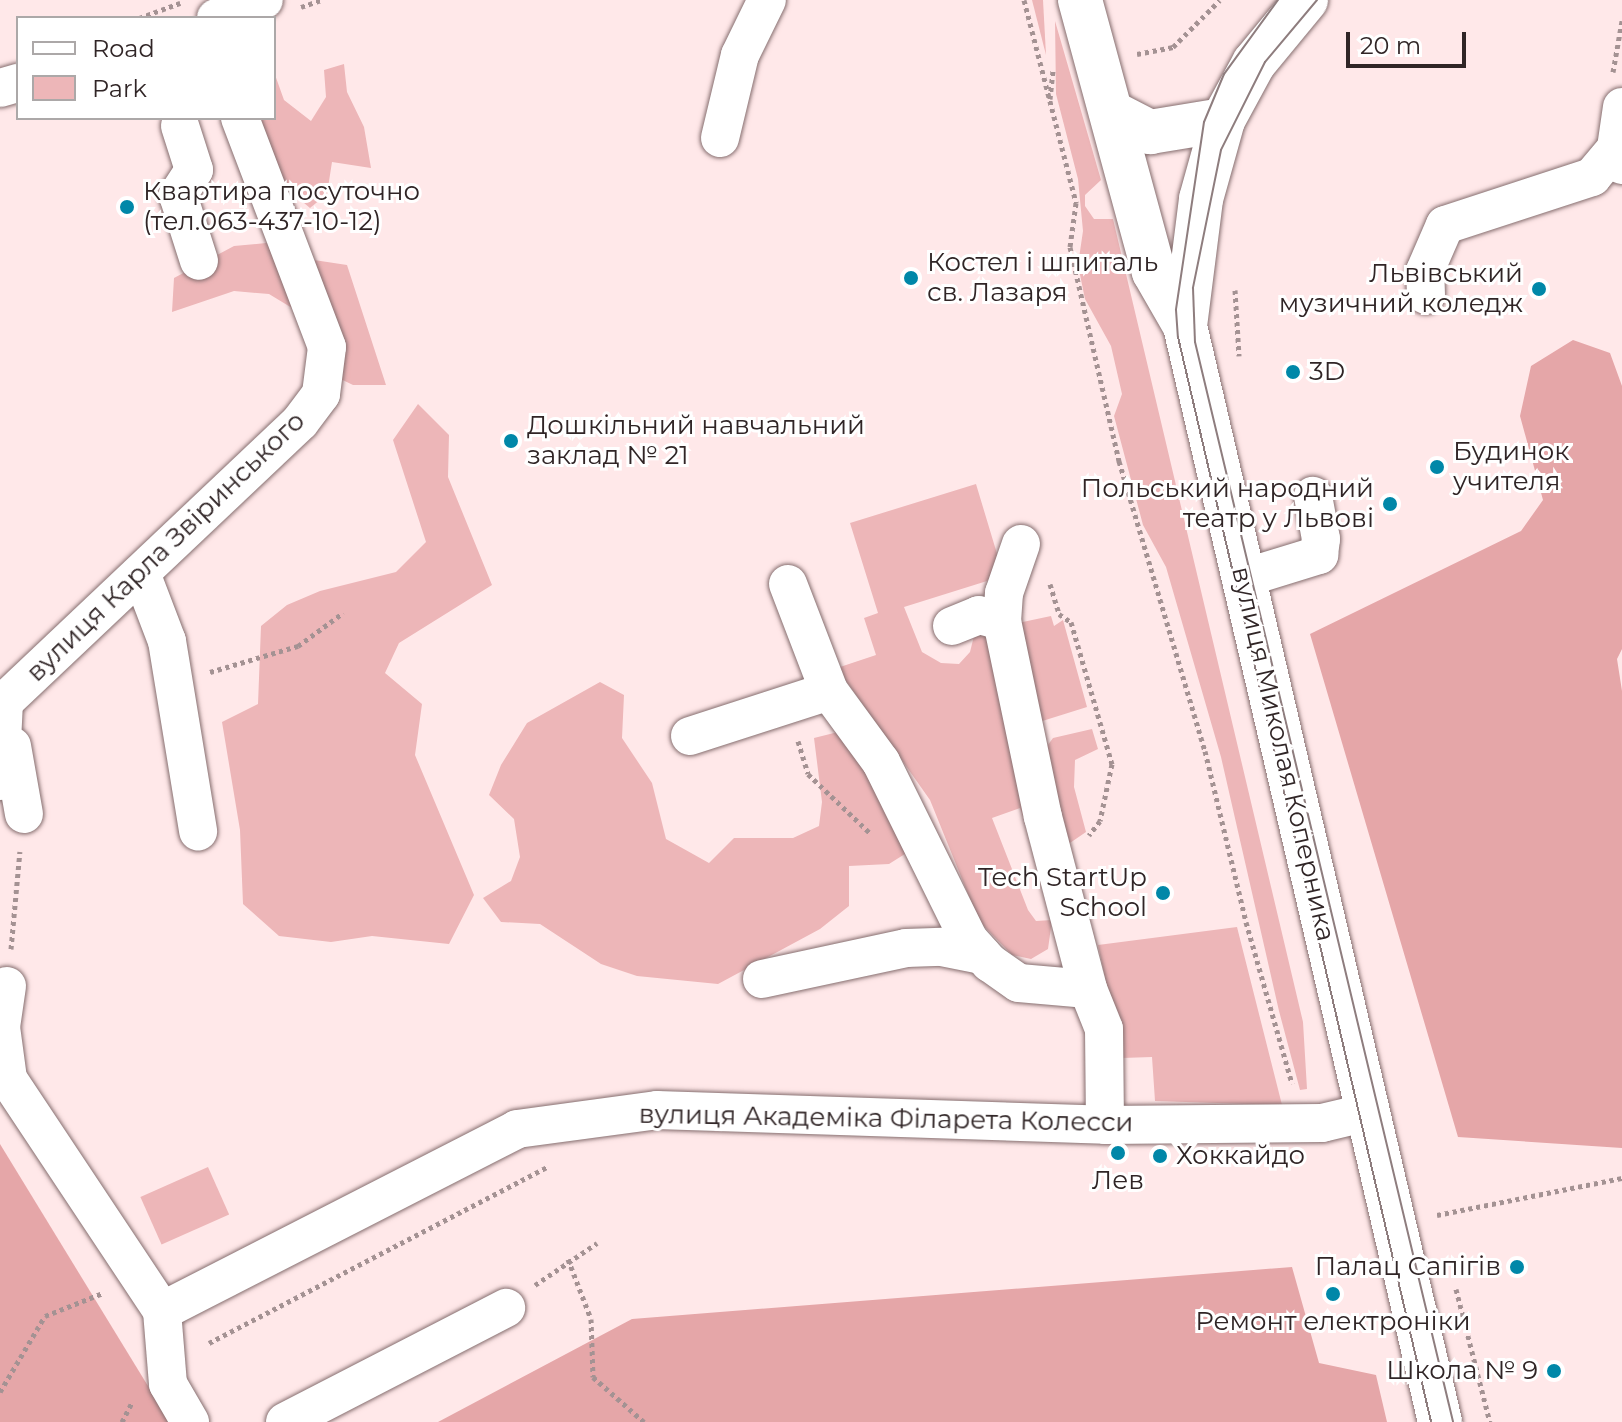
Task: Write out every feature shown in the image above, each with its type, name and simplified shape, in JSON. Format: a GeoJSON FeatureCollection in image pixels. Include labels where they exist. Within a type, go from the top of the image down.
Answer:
{"type":"FeatureCollection","features":[{"type":"Feature","properties":{"kind":"main road","name":"вулиця Миколая Коперника"},"geometry":{"type":"LineString","coordinates":[[1080,0],[1154,272],[1185,326],[1241,579],[1440,1422]]}},
{"type":"Feature","properties":{"kind":"main road"},"geometry":{"type":"LineString","coordinates":[[1185,326],[1201,199],[1223,120],[1254,63],[1306,0]]}},
{"type":"Feature","properties":{"kind":"main road"},"geometry":{"type":"LineString","coordinates":[[1113,113],[1150,132],[1223,120]]}},
{"type":"Feature","properties":{"kind":"street"},"geometry":{"type":"LineString","coordinates":[[221,16],[264,0]]}},
{"type":"Feature","properties":{"kind":"street"},"geometry":{"type":"LineString","coordinates":[[720,138],[740,55],[767,0]]}},
{"type":"Feature","properties":{"kind":"street"},"geometry":{"type":"LineString","coordinates":[[1426,295],[1425,271],[1445,225],[1592,177],[1619,156],[1617,93]]}},
{"type":"Feature","properties":{"kind":"street","name":"вулиця Карла Звіринського"},"geometry":{"type":"LineString","coordinates":[[2,695],[141,573],[300,422],[321,394],[327,347],[241,120]]}},
{"type":"Feature","properties":{"kind":"street"},"geometry":{"type":"LineString","coordinates":[[180,126],[194,170],[178,195],[199,261]]}},
{"type":"Feature","properties":{"kind":"street"},"geometry":{"type":"LineString","coordinates":[[1241,579],[1319,555],[1321,539],[1313,496]]}},
{"type":"Feature","properties":{"kind":"street"},"geometry":{"type":"LineString","coordinates":[[1034,558],[1004,593],[1002,621],[1058,871],[1088,989],[1104,1029],[1105,1125]]}},
{"type":"Feature","properties":{"kind":"street"},"geometry":{"type":"LineString","coordinates":[[141,573],[167,641],[198,831]]}},
{"type":"Feature","properties":{"kind":"street"},"geometry":{"type":"LineString","coordinates":[[788,584],[829,691],[881,762],[969,940],[982,955],[1019,983],[1088,989]]}},
{"type":"Feature","properties":{"kind":"street"},"geometry":{"type":"LineString","coordinates":[[952,626],[979,615],[1002,621]]}},
{"type":"Feature","properties":{"kind":"street"},"geometry":{"type":"LineString","coordinates":[[690,736],[829,691]]}},
{"type":"Feature","properties":{"kind":"street"},"geometry":{"type":"LineString","coordinates":[[0,781],[2,695]]}},
{"type":"Feature","properties":{"kind":"street"},"geometry":{"type":"LineString","coordinates":[[2,695],[24,814]]}},
{"type":"Feature","properties":{"kind":"street"},"geometry":{"type":"LineString","coordinates":[[762,979],[906,948],[942,947],[982,955]]}},
{"type":"Feature","properties":{"kind":"street"},"geometry":{"type":"LineString","coordinates":[[7,986],[1,1027],[8,1079],[162,1311],[168,1384],[190,1422]]}},
{"type":"Feature","properties":{"kind":"street","name":"вулиця Академіка Філарета Колесси"},"geometry":{"type":"LineString","coordinates":[[162,1311],[517,1129],[657,1110],[1105,1125],[1322,1123],[1368,1112]]}},
{"type":"Feature","properties":{"kind":"street"},"geometry":{"type":"LineString","coordinates":[[285,1422],[506,1308]]}},
{"type":"Feature","properties":{"kind":"path"},"geometry":{"type":"LineString","coordinates":[[144,16],[188,0]]}},
{"type":"Feature","properties":{"kind":"path"},"geometry":{"type":"LineString","coordinates":[[1024,0],[1076,203],[1070,247],[1119,461],[1205,751],[1246,922],[1296,1095]]}},
{"type":"Feature","properties":{"kind":"path"},"geometry":{"type":"LineString","coordinates":[[1135,55],[1173,47],[1220,0]]}},
{"type":"Feature","properties":{"kind":"path"},"geometry":{"type":"LineString","coordinates":[[1617,93],[1622,21]]}},
{"type":"Feature","properties":{"kind":"path"},"geometry":{"type":"LineString","coordinates":[[1034,558],[1059,614],[1071,622],[1112,764],[1100,821],[1058,871]]}},
{"type":"Feature","properties":{"kind":"path"},"geometry":{"type":"LineString","coordinates":[[174,683],[298,646],[343,613]]}},
{"type":"Feature","properties":{"kind":"path"},"geometry":{"type":"LineString","coordinates":[[787,705],[808,774],[877,839]]}},
{"type":"Feature","properties":{"kind":"path"},"geometry":{"type":"LineString","coordinates":[[7,986],[24,814]]}},
{"type":"Feature","properties":{"kind":"path"},"geometry":{"type":"LineString","coordinates":[[209,1343],[565,1158]]}},
{"type":"Feature","properties":{"kind":"path"},"geometry":{"type":"LineString","coordinates":[[1437,1215],[1622,1178]]}},
{"type":"Feature","properties":{"kind":"path"},"geometry":{"type":"LineString","coordinates":[[597,1243],[568,1259],[591,1319],[593,1377],[644,1422]]}},
{"type":"Feature","properties":{"kind":"path"},"geometry":{"type":"LineString","coordinates":[[0,1392],[45,1316],[141,1279]]}},
{"type":"Feature","properties":{"kind":"green space"},"geometry":{"type":"Polygon","coordinates":[[[1032,0],[1043,0],[1046,55],[1032,0]]]}},
{"type":"Feature","properties":{"kind":"green space"},"geometry":{"type":"Polygon","coordinates":[[[1055,21],[1101,180],[1085,195],[1085,206],[1094,219],[1113,219],[1303,1022],[1307,1089],[1300,1090],[1279,1011],[1221,757],[1166,567],[1143,525],[1114,416],[1122,394],[1111,346],[1085,299],[1078,265],[1083,231],[1078,179],[1056,94],[1055,21]]]}},
{"type":"Feature","properties":{"kind":"green space"},"geometry":{"type":"Polygon","coordinates":[[[344,64],[347,92],[364,127],[371,168],[332,162],[327,194],[310,208],[279,182],[257,120],[276,120],[276,78],[284,100],[311,121],[326,97],[324,70],[344,64]]]}},
{"type":"Feature","properties":{"kind":"green space"},"geometry":{"type":"Polygon","coordinates":[[[299,230],[314,260],[347,265],[386,385],[353,385],[322,370],[297,311],[269,294],[234,291],[172,312],[174,278],[234,246],[266,243],[299,230]]]}},
{"type":"Feature","properties":{"kind":"green space"},"geometry":{"type":"Polygon","coordinates":[[[418,404],[449,435],[448,477],[492,585],[399,643],[385,673],[422,704],[415,755],[474,895],[449,944],[372,936],[331,942],[279,936],[243,904],[240,830],[222,722],[258,704],[261,626],[287,605],[320,591],[396,572],[426,542],[393,440],[418,404]]]}},
{"type":"Feature","properties":{"kind":"green space"},"geometry":{"type":"Polygon","coordinates":[[[976,484],[1001,567],[987,581],[904,607],[922,652],[941,663],[959,664],[970,652],[974,636],[993,634],[1035,848],[1020,808],[992,818],[1028,910],[1036,921],[1052,920],[1048,949],[1031,959],[1012,955],[979,921],[930,800],[837,668],[876,655],[864,618],[878,613],[850,523],[976,484]]]}},
{"type":"Feature","properties":{"kind":"green space"},"geometry":{"type":"Polygon","coordinates":[[[1051,616],[1054,626],[1063,620],[1087,707],[1036,723],[1018,623],[1051,616]]]}},
{"type":"Feature","properties":{"kind":"green space"},"geometry":{"type":"Polygon","coordinates":[[[600,682],[624,695],[622,738],[652,783],[666,839],[709,863],[734,838],[793,838],[819,826],[822,802],[814,738],[842,731],[916,847],[889,864],[849,866],[849,906],[820,929],[718,984],[637,976],[601,964],[540,924],[501,922],[483,898],[511,881],[520,857],[514,819],[489,795],[501,765],[527,723],[600,682]]]}},
{"type":"Feature","properties":{"kind":"green space"},"geometry":{"type":"Polygon","coordinates":[[[1092,729],[1098,749],[1075,760],[1074,787],[1086,832],[1064,847],[1042,753],[1053,738],[1092,729]]]}},
{"type":"Feature","properties":{"kind":"green space"},"geometry":{"type":"Polygon","coordinates":[[[1237,927],[1282,1105],[1155,1101],[1152,1057],[1122,1058],[1098,945],[1237,927]]]}},
{"type":"Feature","properties":{"kind":"green space"},"geometry":{"type":"Polygon","coordinates":[[[208,1167],[229,1215],[162,1245],[140,1197],[208,1167]]]}},
{"type":"Feature","properties":{"kind":"shaded area"},"geometry":{"type":"Polygon","coordinates":[[[1573,340],[1610,353],[1622,386],[1622,649],[1617,659],[1622,691],[1622,1148],[1458,1137],[1310,634],[1521,531],[1543,500],[1520,416],[1531,366],[1573,340]]]}},
{"type":"Feature","properties":{"kind":"shaded area"},"geometry":{"type":"Polygon","coordinates":[[[0,1144],[170,1422],[0,1422],[0,1144]]]}},
{"type":"Feature","properties":{"kind":"shaded area"},"geometry":{"type":"Polygon","coordinates":[[[1292,1267],[1319,1363],[1376,1375],[1387,1422],[438,1422],[632,1319],[1292,1267]]]}},
{"type":"Feature","properties":{"kind":"tram line"},"geometry":{"type":"LineString","coordinates":[[1278,0],[1224,74],[1204,122],[1176,310],[1178,337],[1431,1422]]}},
{"type":"Feature","properties":{"kind":"tram line"},"geometry":{"type":"LineString","coordinates":[[1317,0],[1265,62],[1221,150],[1193,288],[1195,342],[1453,1422]]}},
{"type":"Feature","properties":{"kind":"place","name":"Квартира посуточно (тел.063-437-10-12)"},"geometry":{"type":"Point","coordinates":[127,207]}},
{"type":"Feature","properties":{"kind":"place","name":"Костел і шпиталь св. Лазаря"},"geometry":{"type":"Point","coordinates":[911,278]}},
{"type":"Feature","properties":{"kind":"place","name":"Львівський музичний коледж"},"geometry":{"type":"Point","coordinates":[1539,289]}},
{"type":"Feature","properties":{"kind":"place","name":"3D"},"geometry":{"type":"Point","coordinates":[1293,372]}},
{"type":"Feature","properties":{"kind":"place","name":"Дошкільний навчальний заклад № 21"},"geometry":{"type":"Point","coordinates":[511,441]}},
{"type":"Feature","properties":{"kind":"place","name":"Будинок учителя"},"geometry":{"type":"Point","coordinates":[1437,467]}},
{"type":"Feature","properties":{"kind":"place","name":"Польський народний театр у Львові"},"geometry":{"type":"Point","coordinates":[1390,504]}},
{"type":"Feature","properties":{"kind":"place","name":"Tech StartUp School"},"geometry":{"type":"Point","coordinates":[1163,893]}},
{"type":"Feature","properties":{"kind":"place","name":"Лев"},"geometry":{"type":"Point","coordinates":[1118,1153]}},
{"type":"Feature","properties":{"kind":"place","name":"Хоккайдо"},"geometry":{"type":"Point","coordinates":[1160,1156]}},
{"type":"Feature","properties":{"kind":"place","name":"Палац Сапігів"},"geometry":{"type":"Point","coordinates":[1517,1267]}},
{"type":"Feature","properties":{"kind":"place","name":"Ремонт електроніки"},"geometry":{"type":"Point","coordinates":[1333,1294]}},
{"type":"Feature","properties":{"kind":"place","name":"Школа № 9"},"geometry":{"type":"Point","coordinates":[1554,1371]}}]}
